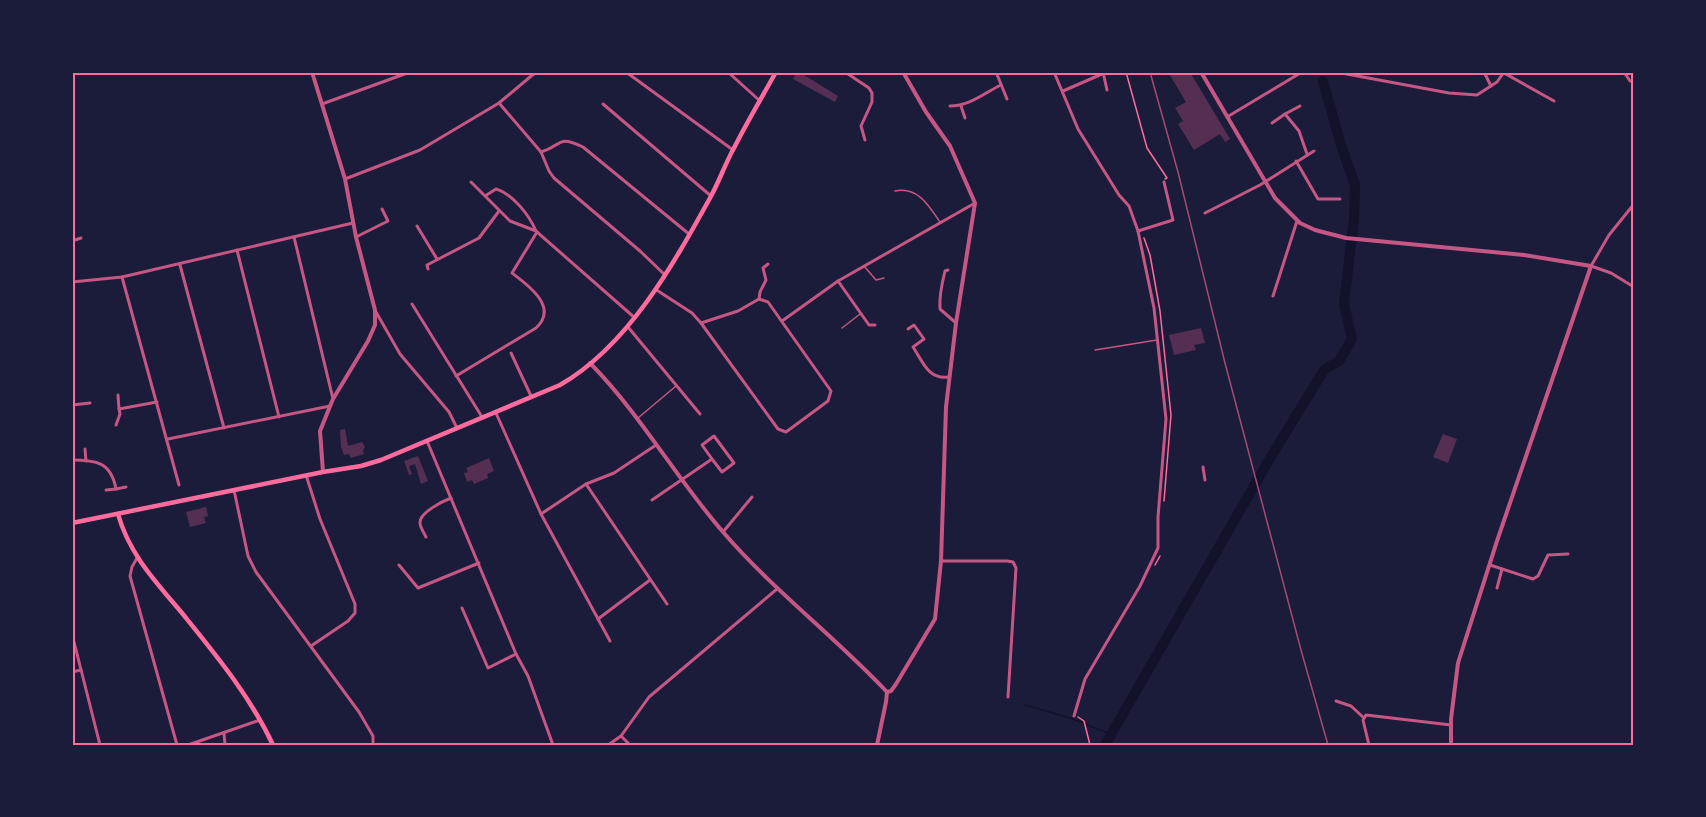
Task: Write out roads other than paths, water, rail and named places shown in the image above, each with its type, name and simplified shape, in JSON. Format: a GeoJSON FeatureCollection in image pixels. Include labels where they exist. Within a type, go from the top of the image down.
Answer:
{"type":"FeatureCollection","features":[{"type":"Feature","properties":{"kind":"main road"},"geometry":{"type":"LineString","coordinates":[[72,523],[306,475],[361,466],[381,460],[560,385],[577,375],[628,327],[665,275],[711,196],[732,150],[776,72]]}},
{"type":"Feature","properties":{"kind":"main road"},"geometry":{"type":"LineString","coordinates":[[118,514],[123,533],[137,558],[249,700],[273,745]]}},
{"type":"Feature","properties":{"kind":"street"},"geometry":{"type":"LineString","coordinates":[[312,72],[345,179],[356,237],[375,310],[375,325],[368,341],[333,399],[320,431],[323,472]]}},
{"type":"Feature","properties":{"kind":"street"},"geometry":{"type":"LineString","coordinates":[[322,104],[410,72]]}},
{"type":"Feature","properties":{"kind":"street"},"geometry":{"type":"LineString","coordinates":[[345,179],[420,150],[499,103],[536,72]]}},
{"type":"Feature","properties":{"kind":"street"},"geometry":{"type":"LineString","coordinates":[[626,72],[732,150]]}},
{"type":"Feature","properties":{"kind":"street"},"geometry":{"type":"LineString","coordinates":[[728,72],[760,101]]}},
{"type":"Feature","properties":{"kind":"street"},"geometry":{"type":"LineString","coordinates":[[844,72],[869,88],[872,93],[872,102],[861,126],[865,140]]}},
{"type":"Feature","properties":{"kind":"street"},"geometry":{"type":"LineString","coordinates":[[887,692],[891,691],[896,684],[935,619],[941,561],[946,407],[956,323],[975,203],[950,146],[926,112],[903,72]]}},
{"type":"Feature","properties":{"kind":"street"},"geometry":{"type":"LineString","coordinates":[[996,72],[1007,99]]}},
{"type":"Feature","properties":{"kind":"street"},"geometry":{"type":"LineString","coordinates":[[1054,72],[1078,129],[1129,206],[1138,231],[1154,308],[1166,419],[1158,516],[1158,549],[1140,586],[1085,679],[1076,716]]}},
{"type":"Feature","properties":{"kind":"street"},"geometry":{"type":"LineString","coordinates":[[1201,72],[1279,202],[1297,220],[1315,230],[1348,239],[1524,255],[1592,266],[1611,273],[1634,287]]}},
{"type":"Feature","properties":{"kind":"street"},"geometry":{"type":"LineString","coordinates":[[1227,117],[1302,72]]}},
{"type":"Feature","properties":{"kind":"street"},"geometry":{"type":"LineString","coordinates":[[1336,72],[1449,93],[1477,95],[1491,86],[1504,72],[1554,101]]}},
{"type":"Feature","properties":{"kind":"street"},"geometry":{"type":"LineString","coordinates":[[1484,72],[1491,86]]}},
{"type":"Feature","properties":{"kind":"street"},"geometry":{"type":"LineString","coordinates":[[1624,72],[1630,81]]}},
{"type":"Feature","properties":{"kind":"street"},"geometry":{"type":"LineString","coordinates":[[1062,91],[1102,73],[1107,90]]}},
{"type":"Feature","properties":{"kind":"street"},"geometry":{"type":"LineString","coordinates":[[950,106],[961,106],[1001,85]]}},
{"type":"Feature","properties":{"kind":"street"},"geometry":{"type":"LineString","coordinates":[[499,103],[541,152],[554,178],[665,275]]}},
{"type":"Feature","properties":{"kind":"street"},"geometry":{"type":"LineString","coordinates":[[603,105],[711,196]]}},
{"type":"Feature","properties":{"kind":"street"},"geometry":{"type":"LineString","coordinates":[[961,106],[965,118]]}},
{"type":"Feature","properties":{"kind":"street"},"geometry":{"type":"LineString","coordinates":[[1272,123],[1300,106]]}},
{"type":"Feature","properties":{"kind":"street"},"geometry":{"type":"LineString","coordinates":[[1285,114],[1299,131],[1307,154]]}},
{"type":"Feature","properties":{"kind":"street"},"geometry":{"type":"LineString","coordinates":[[541,152],[566,140],[583,147],[689,234]]}},
{"type":"Feature","properties":{"kind":"street"},"geometry":{"type":"LineString","coordinates":[[1205,213],[1265,181],[1314,151]]}},
{"type":"Feature","properties":{"kind":"street"},"geometry":{"type":"LineString","coordinates":[[1296,161],[1318,199],[1340,200]]}},
{"type":"Feature","properties":{"kind":"street"},"geometry":{"type":"LineString","coordinates":[[1138,231],[1173,220],[1165,180]]}},
{"type":"Feature","properties":{"kind":"street"},"geometry":{"type":"LineString","coordinates":[[471,182],[510,221],[537,231]]}},
{"type":"Feature","properties":{"kind":"street"},"geometry":{"type":"LineString","coordinates":[[485,196],[496,189],[506,192],[531,220],[537,231],[635,318]]}},
{"type":"Feature","properties":{"kind":"street"},"geometry":{"type":"LineString","coordinates":[[782,322],[863,265],[975,203]]}},
{"type":"Feature","properties":{"kind":"street"},"geometry":{"type":"LineString","coordinates":[[1451,745],[1458,663],[1490,566],[1592,266],[1609,235],[1634,204]]}},
{"type":"Feature","properties":{"kind":"street"},"geometry":{"type":"LineString","coordinates":[[356,237],[388,220],[382,209]]}},
{"type":"Feature","properties":{"kind":"street"},"geometry":{"type":"LineString","coordinates":[[428,269],[427,265],[479,238],[499,211]]}},
{"type":"Feature","properties":{"kind":"street"},"geometry":{"type":"LineString","coordinates":[[1273,296],[1297,220]]}},
{"type":"Feature","properties":{"kind":"street"},"geometry":{"type":"LineString","coordinates":[[72,282],[122,277],[353,223]]}},
{"type":"Feature","properties":{"kind":"street"},"geometry":{"type":"LineString","coordinates":[[417,226],[437,259]]}},
{"type":"Feature","properties":{"kind":"street"},"geometry":{"type":"LineString","coordinates":[[456,376],[542,322],[545,312],[538,294],[512,273],[537,231]]}},
{"type":"Feature","properties":{"kind":"street"},"geometry":{"type":"LineString","coordinates":[[294,237],[333,399]]}},
{"type":"Feature","properties":{"kind":"street"},"geometry":{"type":"LineString","coordinates":[[72,241],[81,238]]}},
{"type":"Feature","properties":{"kind":"street"},"geometry":{"type":"LineString","coordinates":[[237,250],[279,417]]}},
{"type":"Feature","properties":{"kind":"street"},"geometry":{"type":"LineString","coordinates":[[179,264],[224,428]]}},
{"type":"Feature","properties":{"kind":"street"},"geometry":{"type":"LineString","coordinates":[[759,299],[766,280],[763,268],[768,264]]}},
{"type":"Feature","properties":{"kind":"street"},"geometry":{"type":"LineString","coordinates":[[948,270],[945,271],[939,302],[940,309],[956,323]]}},
{"type":"Feature","properties":{"kind":"street"},"geometry":{"type":"LineString","coordinates":[[122,277],[179,485]]}},
{"type":"Feature","properties":{"kind":"street"},"geometry":{"type":"LineString","coordinates":[[838,281],[868,325],[874,325]]}},
{"type":"Feature","properties":{"kind":"street"},"geometry":{"type":"LineString","coordinates":[[655,289],[692,313],[701,323],[778,429],[786,432],[828,401],[831,391],[768,302],[759,299],[738,311],[701,323]]}},
{"type":"Feature","properties":{"kind":"street"},"geometry":{"type":"LineString","coordinates":[[412,304],[482,417]]}},
{"type":"Feature","properties":{"kind":"street"},"geometry":{"type":"LineString","coordinates":[[375,310],[400,354],[449,412],[457,428]]}},
{"type":"Feature","properties":{"kind":"street"},"geometry":{"type":"LineString","coordinates":[[908,329],[914,325],[924,339],[913,347],[930,372],[940,378],[949,377]]}},
{"type":"Feature","properties":{"kind":"street"},"geometry":{"type":"LineString","coordinates":[[628,327],[700,414]]}},
{"type":"Feature","properties":{"kind":"street"},"geometry":{"type":"LineString","coordinates":[[511,353],[531,396]]}},
{"type":"Feature","properties":{"kind":"street"},"geometry":{"type":"LineString","coordinates":[[590,363],[637,418],[681,480],[723,532],[777,589],[887,692]]}},
{"type":"Feature","properties":{"kind":"street"},"geometry":{"type":"LineString","coordinates":[[116,425],[120,414],[118,395]]}},
{"type":"Feature","properties":{"kind":"street"},"geometry":{"type":"LineString","coordinates":[[119,409],[157,402]]}},
{"type":"Feature","properties":{"kind":"street"},"geometry":{"type":"LineString","coordinates":[[72,405],[90,403]]}},
{"type":"Feature","properties":{"kind":"street"},"geometry":{"type":"LineString","coordinates":[[168,439],[330,406]]}},
{"type":"Feature","properties":{"kind":"street"},"geometry":{"type":"LineString","coordinates":[[495,411],[541,514],[610,641]]}},
{"type":"Feature","properties":{"kind":"street"},"geometry":{"type":"LineString","coordinates":[[714,436],[734,463],[722,472],[712,459],[702,445],[714,436]]}},
{"type":"Feature","properties":{"kind":"street"},"geometry":{"type":"LineString","coordinates":[[427,441],[516,654],[528,676],[553,745]]}},
{"type":"Feature","properties":{"kind":"street"},"geometry":{"type":"LineString","coordinates":[[541,514],[586,484],[614,473],[656,445]]}},
{"type":"Feature","properties":{"kind":"street"},"geometry":{"type":"LineString","coordinates":[[84,449],[86,460]]}},
{"type":"Feature","properties":{"kind":"street"},"geometry":{"type":"LineString","coordinates":[[652,500],[712,459]]}},
{"type":"Feature","properties":{"kind":"street"},"geometry":{"type":"LineString","coordinates":[[72,460],[86,460],[108,468],[116,489]]}},
{"type":"Feature","properties":{"kind":"street"},"geometry":{"type":"LineString","coordinates":[[1203,467],[1205,480]]}},
{"type":"Feature","properties":{"kind":"street"},"geometry":{"type":"LineString","coordinates":[[306,475],[320,519],[355,604],[355,613],[348,621],[311,646]]}},
{"type":"Feature","properties":{"kind":"street"},"geometry":{"type":"LineString","coordinates":[[586,484],[667,604]]}},
{"type":"Feature","properties":{"kind":"street"},"geometry":{"type":"LineString","coordinates":[[106,490],[126,487]]}},
{"type":"Feature","properties":{"kind":"street"},"geometry":{"type":"LineString","coordinates":[[234,490],[248,556],[256,572],[359,712],[373,736],[373,745]]}},
{"type":"Feature","properties":{"kind":"street"},"geometry":{"type":"LineString","coordinates":[[723,532],[752,497]]}},
{"type":"Feature","properties":{"kind":"street"},"geometry":{"type":"LineString","coordinates":[[426,537],[420,524],[421,517],[441,502],[451,498]]}},
{"type":"Feature","properties":{"kind":"street"},"geometry":{"type":"LineString","coordinates":[[1490,566],[1533,579],[1542,571],[1548,555],[1568,554]]}},
{"type":"Feature","properties":{"kind":"street"},"geometry":{"type":"LineString","coordinates":[[137,558],[130,576],[177,745]]}},
{"type":"Feature","properties":{"kind":"street"},"geometry":{"type":"LineString","coordinates":[[941,561],[1008,561],[1013,562],[1016,567],[1008,697]]}},
{"type":"Feature","properties":{"kind":"street"},"geometry":{"type":"LineString","coordinates":[[399,565],[418,588],[479,563]]}},
{"type":"Feature","properties":{"kind":"street"},"geometry":{"type":"LineString","coordinates":[[1497,588],[1502,569]]}},
{"type":"Feature","properties":{"kind":"street"},"geometry":{"type":"LineString","coordinates":[[598,619],[650,580]]}},
{"type":"Feature","properties":{"kind":"street"},"geometry":{"type":"LineString","coordinates":[[608,745],[621,736],[649,697],[777,589]]}},
{"type":"Feature","properties":{"kind":"street"},"geometry":{"type":"LineString","coordinates":[[462,608],[488,668],[516,654]]}},
{"type":"Feature","properties":{"kind":"street"},"geometry":{"type":"LineString","coordinates":[[72,634],[100,745]]}},
{"type":"Feature","properties":{"kind":"street"},"geometry":{"type":"LineString","coordinates":[[72,672],[81,670]]}},
{"type":"Feature","properties":{"kind":"street"},"geometry":{"type":"LineString","coordinates":[[877,745],[887,692]]}},
{"type":"Feature","properties":{"kind":"street"},"geometry":{"type":"LineString","coordinates":[[1336,701],[1351,706],[1364,718],[1369,745]]}},
{"type":"Feature","properties":{"kind":"street"},"geometry":{"type":"LineString","coordinates":[[1364,718],[1366,715],[1376,715],[1451,725]]}},
{"type":"Feature","properties":{"kind":"street"},"geometry":{"type":"LineString","coordinates":[[188,745],[261,720]]}},
{"type":"Feature","properties":{"kind":"street"},"geometry":{"type":"LineString","coordinates":[[224,733],[225,745]]}},
{"type":"Feature","properties":{"kind":"street"},"geometry":{"type":"LineString","coordinates":[[621,736],[630,745]]}},
{"type":"Feature","properties":{"kind":"lane"},"geometry":{"type":"LineString","coordinates":[[895,191],[903,189],[920,195],[940,223]]}},
{"type":"Feature","properties":{"kind":"lane"},"geometry":{"type":"LineString","coordinates":[[863,265],[876,280],[884,278]]}},
{"type":"Feature","properties":{"kind":"lane"},"geometry":{"type":"LineString","coordinates":[[842,328],[861,314]]}},
{"type":"Feature","properties":{"kind":"lane"},"geometry":{"type":"LineString","coordinates":[[1095,350],[1158,340]]}},
{"type":"Feature","properties":{"kind":"lane"},"geometry":{"type":"LineString","coordinates":[[637,418],[676,386]]}},
{"type":"Feature","properties":{"kind":"waterway"},"geometry":{"type":"LineString","coordinates":[[1105,745],[1269,460],[1324,370],[1339,361],[1352,339],[1344,304],[1354,218],[1355,185],[1323,81]]}},
{"type":"Feature","properties":{"kind":"waterway"},"geometry":{"type":"LineString","coordinates":[[1025,705],[1070,718],[1111,734]]}},
{"type":"Feature","properties":{"kind":"railway"},"geometry":{"type":"LineString","coordinates":[[1150,72],[1178,172],[1225,363],[1328,745]]}}]}
